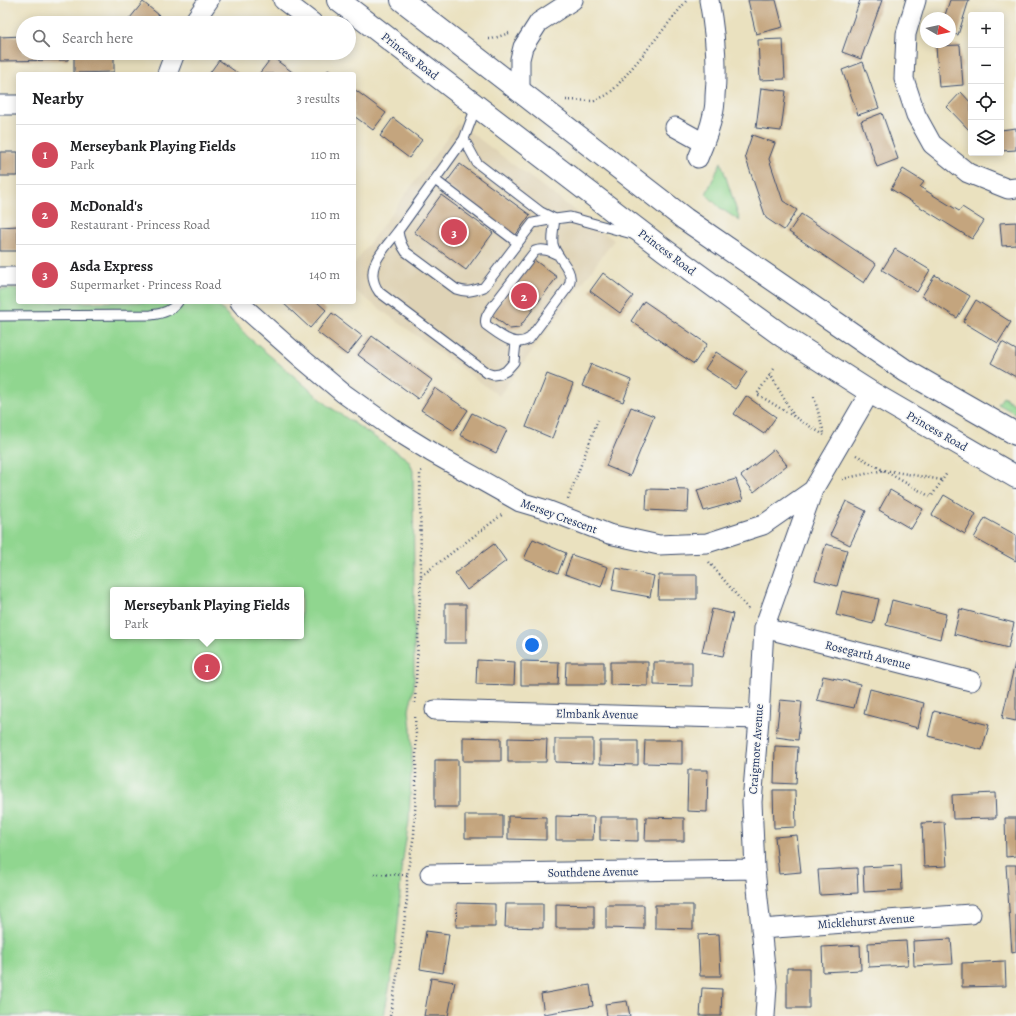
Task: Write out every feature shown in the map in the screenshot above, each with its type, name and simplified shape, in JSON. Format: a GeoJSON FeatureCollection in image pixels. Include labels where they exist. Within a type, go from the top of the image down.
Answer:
{"type":"FeatureCollection","features":[{"type":"Feature","properties":{"kind":"highway","name":"Princess Road"},"geometry":{"type":"LineString","coordinates":[[338,0],[647,237],[784,338],[870,392],[1016,477]]}},
{"type":"Feature","properties":{"kind":"highway"},"geometry":{"type":"LineString","coordinates":[[402,0],[685,219],[906,371],[1016,434]]}},
{"type":"Feature","properties":{"kind":"street"},"geometry":{"type":"LineString","coordinates":[[198,16],[209,0]]}},
{"type":"Feature","properties":{"kind":"street"},"geometry":{"type":"LineString","coordinates":[[283,0],[304,16]]}},
{"type":"Feature","properties":{"kind":"street"},"geometry":{"type":"LineString","coordinates":[[520,92],[520,59],[523,47],[540,22],[573,0]]}},
{"type":"Feature","properties":{"kind":"street"},"geometry":{"type":"LineString","coordinates":[[675,127],[701,150],[714,113],[717,82],[716,52],[709,0]]}},
{"type":"Feature","properties":{"kind":"street"},"geometry":{"type":"LineString","coordinates":[[916,0],[906,34],[904,79],[916,115],[932,144],[968,173],[1008,189],[1016,188]]}},
{"type":"Feature","properties":{"kind":"street"},"geometry":{"type":"LineString","coordinates":[[168,72],[172,60]]}},
{"type":"Feature","properties":{"kind":"street"},"geometry":{"type":"LineString","coordinates":[[0,105],[16,105]]}},
{"type":"Feature","properties":{"kind":"street"},"geometry":{"type":"LineString","coordinates":[[0,277],[16,277]]}},
{"type":"Feature","properties":{"kind":"street","name":"Mersey Crescent"},"geometry":{"type":"LineString","coordinates":[[242,304],[299,356],[343,393],[392,428],[431,452],[520,502],[609,534],[659,545],[707,543],[763,525],[818,483],[870,392]]}},
{"type":"Feature","properties":{"kind":"street","name":"Craigmore Avenue"},"geometry":{"type":"LineString","coordinates":[[765,1016],[767,986],[755,869],[752,802],[759,718],[764,628],[818,483]]}},
{"type":"Feature","properties":{"kind":"street","name":"Rosegarth Avenue"},"geometry":{"type":"LineString","coordinates":[[764,628],[971,681]]}},
{"type":"Feature","properties":{"kind":"street","name":"Elmbank Avenue"},"geometry":{"type":"LineString","coordinates":[[435,710],[759,718]]}},
{"type":"Feature","properties":{"kind":"street","name":"Southdene Avenue"},"geometry":{"type":"LineString","coordinates":[[430,874],[755,869]]}},
{"type":"Feature","properties":{"kind":"street","name":"Micklehurst Avenue"},"geometry":{"type":"LineString","coordinates":[[761,929],[971,914]]}},
{"type":"Feature","properties":{"kind":"lane"},"geometry":{"type":"LineString","coordinates":[[476,107],[464,140],[378,258],[374,265],[373,282],[379,292],[487,373],[493,375],[506,371],[514,362],[516,342]]}},
{"type":"Feature","properties":{"kind":"lane"},"geometry":{"type":"LineString","coordinates":[[464,140],[477,163],[541,212],[555,218]]}},
{"type":"Feature","properties":{"kind":"lane"},"geometry":{"type":"LineString","coordinates":[[435,180],[518,243]]}},
{"type":"Feature","properties":{"kind":"lane"},"geometry":{"type":"LineString","coordinates":[[398,231],[401,245],[406,252],[456,289],[464,292],[484,287],[533,223],[555,218],[570,217],[647,237]]}},
{"type":"Feature","properties":{"kind":"lane"},"geometry":{"type":"LineString","coordinates":[[555,218],[553,243],[558,255],[570,274],[571,280],[568,286],[530,338],[525,341],[516,342],[505,338],[486,325],[485,321],[487,315],[535,251],[540,249],[558,255]]}},
{"type":"Feature","properties":{"kind":"lane"},"geometry":{"type":"LineString","coordinates":[[0,316],[151,315],[161,314],[177,304]]}},
{"type":"Feature","properties":{"kind":"path"},"geometry":{"type":"LineString","coordinates":[[564,100],[594,101],[607,95],[616,87],[687,0]]}},
{"type":"Feature","properties":{"kind":"path"},"geometry":{"type":"LineString","coordinates":[[485,39],[492,39],[540,22]]}},
{"type":"Feature","properties":{"kind":"path"},"geometry":{"type":"LineString","coordinates":[[774,369],[757,394],[840,446],[931,497],[947,473]]}},
{"type":"Feature","properties":{"kind":"path"},"geometry":{"type":"LineString","coordinates":[[770,374],[794,416]]}},
{"type":"Feature","properties":{"kind":"path"},"geometry":{"type":"LineString","coordinates":[[814,397],[824,435]]}},
{"type":"Feature","properties":{"kind":"path"},"geometry":{"type":"LineString","coordinates":[[562,516],[598,420]]}},
{"type":"Feature","properties":{"kind":"path"},"geometry":{"type":"LineString","coordinates":[[415,704],[421,577],[420,474],[431,452]]}},
{"type":"Feature","properties":{"kind":"path"},"geometry":{"type":"LineString","coordinates":[[818,483],[884,470],[942,480]]}},
{"type":"Feature","properties":{"kind":"path"},"geometry":{"type":"LineString","coordinates":[[421,577],[520,502]]}},
{"type":"Feature","properties":{"kind":"path"},"geometry":{"type":"LineString","coordinates":[[693,544],[764,628]]}},
{"type":"Feature","properties":{"kind":"path"},"geometry":{"type":"LineString","coordinates":[[390,1016],[399,965],[407,900],[407,875],[414,835],[415,711]]}},
{"type":"Feature","properties":{"kind":"path"},"geometry":{"type":"LineString","coordinates":[[374,874],[407,875]]}},
{"type":"Feature","properties":{"kind":"shaded area"},"geometry":{"type":"Polygon","coordinates":[[[458,123],[614,240],[499,396],[356,291],[356,261],[458,123]]]}},
{"type":"Feature","properties":{"kind":"green space"},"geometry":{"type":"Polygon","coordinates":[[[721,162],[740,221],[720,208],[706,194],[721,162]]]}},
{"type":"Feature","properties":{"kind":"green space"},"geometry":{"type":"Polygon","coordinates":[[[0,289],[16,289],[16,304],[217,304],[248,337],[330,407],[407,459],[410,463],[413,471],[414,687],[409,710],[412,752],[409,821],[401,871],[399,914],[393,967],[384,1016],[0,1016],[0,289]]]}},
{"type":"Feature","properties":{"kind":"green space"},"geometry":{"type":"Polygon","coordinates":[[[1003,397],[1016,405],[1016,414],[998,404],[1003,397]]]}},
{"type":"Feature","properties":{"kind":"building"},"geometry":{"type":"Polygon","coordinates":[[[748,0],[776,0],[783,27],[756,34],[748,0]]]}},
{"type":"Feature","properties":{"kind":"building"},"geometry":{"type":"Polygon","coordinates":[[[860,0],[882,0],[861,59],[842,52],[860,0]]]}},
{"type":"Feature","properties":{"kind":"building"},"geometry":{"type":"Polygon","coordinates":[[[950,0],[969,0],[958,35],[956,34],[956,12],[946,12],[950,0]]]}},
{"type":"Feature","properties":{"kind":"building"},"geometry":{"type":"Polygon","coordinates":[[[143,2],[159,15],[158,16],[132,16],[143,2]]]}},
{"type":"Feature","properties":{"kind":"building"},"geometry":{"type":"Polygon","coordinates":[[[16,36],[16,60],[68,60],[0,61],[0,37],[16,36]]]}},
{"type":"Feature","properties":{"kind":"building"},"geometry":{"type":"Polygon","coordinates":[[[783,39],[785,79],[760,80],[758,40],[783,39]]]}},
{"type":"Feature","properties":{"kind":"building"},"geometry":{"type":"Polygon","coordinates":[[[956,45],[960,45],[963,85],[939,87],[936,48],[956,48],[956,45]]]}},
{"type":"Feature","properties":{"kind":"building"},"geometry":{"type":"Polygon","coordinates":[[[74,60],[114,60],[114,72],[74,72],[74,60]]]}},
{"type":"Feature","properties":{"kind":"building"},"geometry":{"type":"Polygon","coordinates":[[[219,60],[236,72],[210,72],[219,60]]]}},
{"type":"Feature","properties":{"kind":"building"},"geometry":{"type":"Polygon","coordinates":[[[270,60],[276,60],[292,72],[261,72],[270,60]]]}},
{"type":"Feature","properties":{"kind":"building"},"geometry":{"type":"Polygon","coordinates":[[[863,62],[879,108],[858,115],[842,70],[863,62]]]}},
{"type":"Feature","properties":{"kind":"building"},"geometry":{"type":"Polygon","coordinates":[[[761,88],[786,91],[781,131],[756,128],[761,88]]]}},
{"type":"Feature","properties":{"kind":"building"},"geometry":{"type":"Polygon","coordinates":[[[356,90],[386,113],[373,130],[356,117],[356,90]]]}},
{"type":"Feature","properties":{"kind":"building"},"geometry":{"type":"Polygon","coordinates":[[[961,92],[968,100],[968,129],[947,107],[961,92]]]}},
{"type":"Feature","properties":{"kind":"building"},"geometry":{"type":"Polygon","coordinates":[[[882,113],[898,159],[877,167],[861,121],[882,113]]]}},
{"type":"Feature","properties":{"kind":"building"},"geometry":{"type":"Polygon","coordinates":[[[393,118],[422,140],[409,158],[380,136],[393,118]]]}},
{"type":"Feature","properties":{"kind":"building"},"geometry":{"type":"Polygon","coordinates":[[[1016,128],[1016,150],[1004,151],[1004,130],[1016,128]]]}},
{"type":"Feature","properties":{"kind":"building"},"geometry":{"type":"Polygon","coordinates":[[[752,135],[775,143],[769,159],[783,201],[797,210],[784,230],[766,218],[745,156],[752,135]]]}},
{"type":"Feature","properties":{"kind":"building"},"geometry":{"type":"Polygon","coordinates":[[[0,152],[16,152],[16,176],[0,176],[0,152]]]}},
{"type":"Feature","properties":{"kind":"building"},"geometry":{"type":"Polygon","coordinates":[[[460,164],[530,215],[515,236],[445,184],[460,164]]]}},
{"type":"Feature","properties":{"kind":"building"},"geometry":{"type":"Polygon","coordinates":[[[903,169],[924,182],[920,187],[959,211],[962,207],[984,221],[972,239],[891,189],[903,169]]]}},
{"type":"Feature","properties":{"kind":"building"},"geometry":{"type":"Polygon","coordinates":[[[441,195],[493,233],[466,270],[414,232],[441,195]]]}},
{"type":"Feature","properties":{"kind":"building"},"geometry":{"type":"Polygon","coordinates":[[[801,214],[876,264],[864,283],[789,232],[801,214]]]}},
{"type":"Feature","properties":{"kind":"building"},"geometry":{"type":"Polygon","coordinates":[[[1016,222],[1016,245],[1002,246],[1000,223],[1016,222]]]}},
{"type":"Feature","properties":{"kind":"building"},"geometry":{"type":"Polygon","coordinates":[[[16,226],[16,251],[0,251],[0,227],[16,226]]]}},
{"type":"Feature","properties":{"kind":"building"},"geometry":{"type":"Polygon","coordinates":[[[895,249],[930,270],[917,292],[882,270],[895,249]]]}},
{"type":"Feature","properties":{"kind":"building"},"geometry":{"type":"Polygon","coordinates":[[[533,259],[557,277],[519,328],[510,329],[492,315],[533,259]]]}},
{"type":"Feature","properties":{"kind":"building"},"geometry":{"type":"Polygon","coordinates":[[[603,273],[633,296],[620,313],[590,291],[603,273]]]}},
{"type":"Feature","properties":{"kind":"building"},"geometry":{"type":"Polygon","coordinates":[[[935,275],[970,296],[957,318],[922,296],[935,275]]]}},
{"type":"Feature","properties":{"kind":"building"},"geometry":{"type":"Polygon","coordinates":[[[976,300],[1011,322],[998,343],[963,322],[976,300]]]}},
{"type":"Feature","properties":{"kind":"building"},"geometry":{"type":"Polygon","coordinates":[[[644,301],[707,344],[694,364],[631,321],[644,301]]]}},
{"type":"Feature","properties":{"kind":"building"},"geometry":{"type":"Polygon","coordinates":[[[284,304],[319,304],[326,310],[310,328],[284,304]]]}},
{"type":"Feature","properties":{"kind":"building"},"geometry":{"type":"Polygon","coordinates":[[[332,313],[362,336],[347,355],[317,332],[332,313]]]}},
{"type":"Feature","properties":{"kind":"building"},"geometry":{"type":"Polygon","coordinates":[[[372,336],[432,380],[418,399],[358,355],[372,336]]]}},
{"type":"Feature","properties":{"kind":"building"},"geometry":{"type":"Polygon","coordinates":[[[1002,342],[1016,350],[1016,377],[991,363],[1002,342]]]}},
{"type":"Feature","properties":{"kind":"building"},"geometry":{"type":"Polygon","coordinates":[[[716,352],[747,372],[735,389],[705,369],[716,352]]]}},
{"type":"Feature","properties":{"kind":"building"},"geometry":{"type":"Polygon","coordinates":[[[591,364],[631,380],[623,402],[582,386],[591,364]]]}},
{"type":"Feature","properties":{"kind":"building"},"geometry":{"type":"Polygon","coordinates":[[[547,374],[573,384],[552,438],[526,427],[547,374]]]}},
{"type":"Feature","properties":{"kind":"building"},"geometry":{"type":"Polygon","coordinates":[[[435,388],[468,410],[454,431],[421,410],[435,388]]]}},
{"type":"Feature","properties":{"kind":"building"},"geometry":{"type":"Polygon","coordinates":[[[746,396],[776,417],[764,434],[734,414],[746,396]]]}},
{"type":"Feature","properties":{"kind":"building"},"geometry":{"type":"Polygon","coordinates":[[[631,407],[654,416],[630,476],[606,466],[631,407]]]}},
{"type":"Feature","properties":{"kind":"building"},"geometry":{"type":"Polygon","coordinates":[[[472,413],[507,430],[496,453],[460,435],[472,413]]]}},
{"type":"Feature","properties":{"kind":"building"},"geometry":{"type":"Polygon","coordinates":[[[774,449],[787,465],[754,492],[741,476],[774,449]]]}},
{"type":"Feature","properties":{"kind":"building"},"geometry":{"type":"Polygon","coordinates":[[[736,479],[743,500],[704,511],[697,490],[736,479]]]}},
{"type":"Feature","properties":{"kind":"building"},"geometry":{"type":"Polygon","coordinates":[[[647,489],[689,490],[688,512],[646,510],[647,489]]]}},
{"type":"Feature","properties":{"kind":"building"},"geometry":{"type":"Polygon","coordinates":[[[890,490],[923,509],[911,529],[879,510],[890,490]]]}},
{"type":"Feature","properties":{"kind":"building"},"geometry":{"type":"Polygon","coordinates":[[[944,495],[976,514],[965,534],[932,515],[944,495]]]}},
{"type":"Feature","properties":{"kind":"building"},"geometry":{"type":"Polygon","coordinates":[[[846,501],[866,511],[850,545],[830,535],[846,501]]]}},
{"type":"Feature","properties":{"kind":"building"},"geometry":{"type":"Polygon","coordinates":[[[985,518],[1016,535],[1016,561],[974,538],[985,518]]]}},
{"type":"Feature","properties":{"kind":"building"},"geometry":{"type":"Polygon","coordinates":[[[533,539],[566,553],[558,573],[524,559],[533,539]]]}},
{"type":"Feature","properties":{"kind":"building"},"geometry":{"type":"Polygon","coordinates":[[[494,544],[506,561],[467,590],[455,573],[494,544]]]}},
{"type":"Feature","properties":{"kind":"building"},"geometry":{"type":"Polygon","coordinates":[[[826,544],[847,550],[837,586],[815,580],[826,544]]]}},
{"type":"Feature","properties":{"kind":"building"},"geometry":{"type":"Polygon","coordinates":[[[572,555],[608,567],[601,587],[565,574],[572,555]]]}},
{"type":"Feature","properties":{"kind":"building"},"geometry":{"type":"Polygon","coordinates":[[[616,568],[654,576],[650,597],[612,590],[616,568]]]}},
{"type":"Feature","properties":{"kind":"building"},"geometry":{"type":"Polygon","coordinates":[[[659,575],[697,575],[697,599],[658,599],[659,575]]]}},
{"type":"Feature","properties":{"kind":"building"},"geometry":{"type":"Polygon","coordinates":[[[842,591],[879,599],[873,624],[836,615],[842,591]]]}},
{"type":"Feature","properties":{"kind":"building"},"geometry":{"type":"Polygon","coordinates":[[[892,600],[946,614],[940,639],[886,625],[892,600]]]}},
{"type":"Feature","properties":{"kind":"building"},"geometry":{"type":"Polygon","coordinates":[[[445,604],[466,604],[466,643],[445,643],[445,604]]]}},
{"type":"Feature","properties":{"kind":"building"},"geometry":{"type":"Polygon","coordinates":[[[712,609],[733,614],[723,656],[702,652],[712,609]]]}},
{"type":"Feature","properties":{"kind":"building"},"geometry":{"type":"Polygon","coordinates":[[[960,609],[1014,623],[1008,648],[954,634],[960,609]]]}},
{"type":"Feature","properties":{"kind":"building"},"geometry":{"type":"Polygon","coordinates":[[[477,660],[515,662],[514,685],[476,684],[477,660]]]}},
{"type":"Feature","properties":{"kind":"building"},"geometry":{"type":"Polygon","coordinates":[[[521,661],[559,662],[558,685],[521,685],[521,661]]]}},
{"type":"Feature","properties":{"kind":"building"},"geometry":{"type":"Polygon","coordinates":[[[566,662],[604,662],[604,685],[565,685],[566,662]]]}},
{"type":"Feature","properties":{"kind":"building"},"geometry":{"type":"Polygon","coordinates":[[[610,662],[648,662],[648,686],[610,685],[610,662]]]}},
{"type":"Feature","properties":{"kind":"building"},"geometry":{"type":"Polygon","coordinates":[[[654,662],[692,662],[692,686],[654,685],[654,662]]]}},
{"type":"Feature","properties":{"kind":"building"},"geometry":{"type":"Polygon","coordinates":[[[1016,663],[1016,721],[1002,718],[1016,663]]]}},
{"type":"Feature","properties":{"kind":"building"},"geometry":{"type":"Polygon","coordinates":[[[823,676],[860,684],[854,708],[817,700],[823,676]]]}},
{"type":"Feature","properties":{"kind":"building"},"geometry":{"type":"Polygon","coordinates":[[[870,689],[924,703],[918,728],[864,714],[870,689]]]}},
{"type":"Feature","properties":{"kind":"building"},"geometry":{"type":"Polygon","coordinates":[[[780,700],[802,702],[798,740],[776,737],[780,700]]]}},
{"type":"Feature","properties":{"kind":"building"},"geometry":{"type":"Polygon","coordinates":[[[934,711],[989,725],[982,750],[928,736],[934,711]]]}},
{"type":"Feature","properties":{"kind":"building"},"geometry":{"type":"Polygon","coordinates":[[[463,737],[501,738],[501,761],[463,761],[463,737]]]}},
{"type":"Feature","properties":{"kind":"building"},"geometry":{"type":"Polygon","coordinates":[[[508,738],[547,739],[546,762],[508,762],[508,738]]]}},
{"type":"Feature","properties":{"kind":"building"},"geometry":{"type":"Polygon","coordinates":[[[555,739],[593,739],[593,763],[555,762],[555,739]]]}},
{"type":"Feature","properties":{"kind":"building"},"geometry":{"type":"Polygon","coordinates":[[[645,740],[682,740],[682,764],[644,763],[645,740]]]}},
{"type":"Feature","properties":{"kind":"building"},"geometry":{"type":"Polygon","coordinates":[[[600,741],[638,741],[638,765],[600,764],[600,741]]]}},
{"type":"Feature","properties":{"kind":"building"},"geometry":{"type":"Polygon","coordinates":[[[775,746],[798,747],[796,784],[774,783],[775,746]]]}},
{"type":"Feature","properties":{"kind":"building"},"geometry":{"type":"Polygon","coordinates":[[[435,760],[458,760],[458,807],[435,807],[435,760]]]}},
{"type":"Feature","properties":{"kind":"building"},"geometry":{"type":"Polygon","coordinates":[[[688,770],[708,770],[707,812],[687,811],[688,770]]]}},
{"type":"Feature","properties":{"kind":"building"},"geometry":{"type":"Polygon","coordinates":[[[773,790],[795,790],[796,827],[774,828],[773,790]]]}},
{"type":"Feature","properties":{"kind":"building"},"geometry":{"type":"Polygon","coordinates":[[[995,793],[996,818],[953,819],[952,795],[995,793]]]}},
{"type":"Feature","properties":{"kind":"building"},"geometry":{"type":"Polygon","coordinates":[[[465,815],[503,815],[503,838],[465,838],[465,815]]]}},
{"type":"Feature","properties":{"kind":"building"},"geometry":{"type":"Polygon","coordinates":[[[508,816],[546,817],[546,840],[508,839],[508,816]]]}},
{"type":"Feature","properties":{"kind":"building"},"geometry":{"type":"Polygon","coordinates":[[[556,816],[594,817],[593,840],[556,840],[556,816]]]}},
{"type":"Feature","properties":{"kind":"building"},"geometry":{"type":"Polygon","coordinates":[[[600,817],[638,817],[638,841],[600,840],[600,817]]]}},
{"type":"Feature","properties":{"kind":"building"},"geometry":{"type":"Polygon","coordinates":[[[646,817],[684,818],[684,841],[645,841],[646,817]]]}},
{"type":"Feature","properties":{"kind":"building"},"geometry":{"type":"Polygon","coordinates":[[[1005,818],[1016,818],[1016,856],[1006,857],[1005,818]]]}},
{"type":"Feature","properties":{"kind":"building"},"geometry":{"type":"Polygon","coordinates":[[[944,822],[947,866],[924,867],[922,823],[944,822]]]}},
{"type":"Feature","properties":{"kind":"building"},"geometry":{"type":"Polygon","coordinates":[[[797,835],[801,872],[779,874],[775,837],[797,835]]]}},
{"type":"Feature","properties":{"kind":"building"},"geometry":{"type":"Polygon","coordinates":[[[901,865],[902,890],[864,892],[863,867],[901,865]]]}},
{"type":"Feature","properties":{"kind":"building"},"geometry":{"type":"Polygon","coordinates":[[[1006,865],[1016,865],[1016,952],[1012,953],[1006,865]]]}},
{"type":"Feature","properties":{"kind":"building"},"geometry":{"type":"Polygon","coordinates":[[[857,868],[858,893],[820,895],[818,870],[857,868]]]}},
{"type":"Feature","properties":{"kind":"building"},"geometry":{"type":"Polygon","coordinates":[[[457,903],[495,904],[495,927],[456,927],[457,903]]]}},
{"type":"Feature","properties":{"kind":"building"},"geometry":{"type":"Polygon","coordinates":[[[506,904],[543,904],[543,928],[505,927],[506,904]]]}},
{"type":"Feature","properties":{"kind":"building"},"geometry":{"type":"Polygon","coordinates":[[[556,904],[594,905],[594,928],[556,928],[556,904]]]}},
{"type":"Feature","properties":{"kind":"building"},"geometry":{"type":"Polygon","coordinates":[[[606,905],[644,905],[644,929],[606,928],[606,905]]]}},
{"type":"Feature","properties":{"kind":"building"},"geometry":{"type":"Polygon","coordinates":[[[655,905],[693,905],[693,929],[655,928],[655,905]]]}},
{"type":"Feature","properties":{"kind":"building"},"geometry":{"type":"Polygon","coordinates":[[[426,931],[449,934],[443,973],[420,969],[426,931]]]}},
{"type":"Feature","properties":{"kind":"building"},"geometry":{"type":"Polygon","coordinates":[[[719,934],[721,976],[700,976],[698,935],[719,934]]]}},
{"type":"Feature","properties":{"kind":"building"},"geometry":{"type":"Polygon","coordinates":[[[951,939],[953,964],[914,966],[913,941],[951,939]]]}},
{"type":"Feature","properties":{"kind":"building"},"geometry":{"type":"Polygon","coordinates":[[[906,941],[908,965],[869,967],[868,943],[906,941]]]}},
{"type":"Feature","properties":{"kind":"building"},"geometry":{"type":"Polygon","coordinates":[[[860,945],[861,970],[823,972],[822,947],[860,945]]]}},
{"type":"Feature","properties":{"kind":"building"},"geometry":{"type":"Polygon","coordinates":[[[1005,961],[1006,986],[962,987],[962,963],[1005,961]]]}},
{"type":"Feature","properties":{"kind":"building"},"geometry":{"type":"Polygon","coordinates":[[[787,968],[809,968],[809,1008],[787,1008],[787,968]]]}},
{"type":"Feature","properties":{"kind":"building"},"geometry":{"type":"Polygon","coordinates":[[[431,978],[455,982],[448,1016],[424,1016],[431,978]]]}},
{"type":"Feature","properties":{"kind":"building"},"geometry":{"type":"Polygon","coordinates":[[[590,985],[593,1006],[544,1014],[541,994],[590,985]]]}},
{"type":"Feature","properties":{"kind":"building"},"geometry":{"type":"Polygon","coordinates":[[[702,988],[722,989],[721,1016],[700,1016],[702,988]]]}},
{"type":"Feature","properties":{"kind":"building"},"geometry":{"type":"Polygon","coordinates":[[[627,1001],[630,1016],[607,1016],[605,1004],[627,1001]]]}},
{"type":"Feature","properties":{"kind":"place","name":"Asda Express"},"geometry":{"type":"Point","coordinates":[454,232]}},
{"type":"Feature","properties":{"kind":"place","name":"McDonald's"},"geometry":{"type":"Point","coordinates":[524,296]}},
{"type":"Feature","properties":{"kind":"place","name":"Merseybank Playing Fields"},"geometry":{"type":"Point","coordinates":[207,667]}}]}
